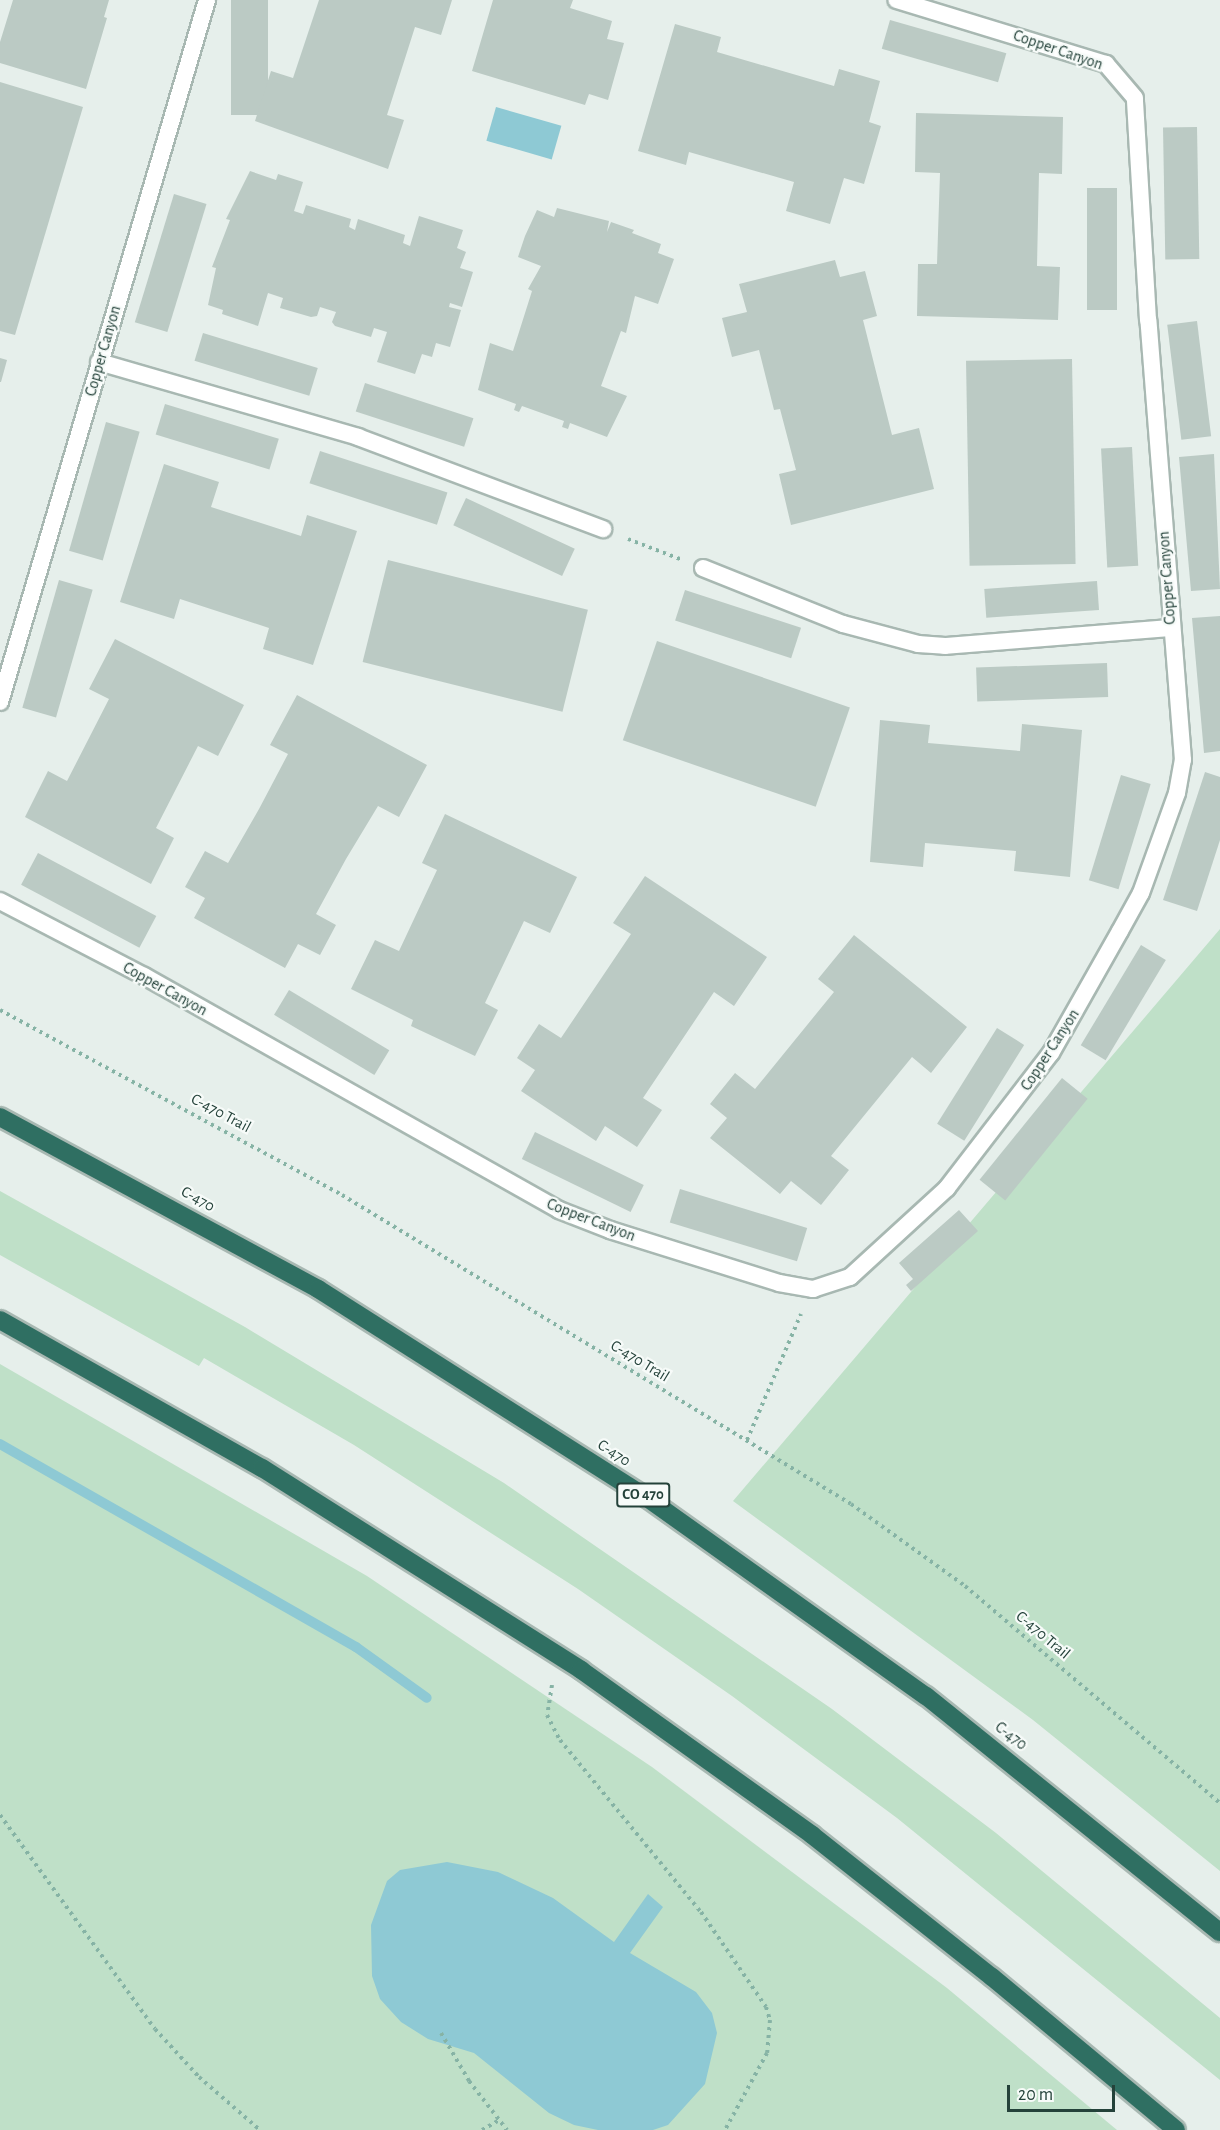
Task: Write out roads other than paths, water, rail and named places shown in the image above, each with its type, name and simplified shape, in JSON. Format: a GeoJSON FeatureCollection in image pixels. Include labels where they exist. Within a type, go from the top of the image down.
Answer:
{"type":"FeatureCollection","features":[{"type":"Feature","properties":{"kind":"highway","name":"C-470"},"geometry":{"type":"LineString","coordinates":[[0,1117],[163,1202],[336,1300],[647,1498],[926,1696],[1220,1932]]}},
{"type":"Feature","properties":{"kind":"highway"},"geometry":{"type":"LineString","coordinates":[[0,1320],[262,1468],[559,1655],[812,1835],[992,1977],[1176,2130]]}},
{"type":"Feature","properties":{"kind":"lane","name":"Copper Canyon"},"geometry":{"type":"LineString","coordinates":[[0,702],[207,0]]}},
{"type":"Feature","properties":{"kind":"lane","name":"Copper Canyon"},"geometry":{"type":"LineString","coordinates":[[0,901],[144,976],[559,1210],[610,1230],[757,1276],[813,1289],[850,1277],[873,1259],[946,1188],[984,1145],[1051,1053],[1141,893],[1177,793],[1184,760],[1171,628],[1135,98],[1106,64],[897,0]]}},
{"type":"Feature","properties":{"kind":"lane"},"geometry":{"type":"LineString","coordinates":[[99,362],[358,437],[603,529]]}},
{"type":"Feature","properties":{"kind":"lane"},"geometry":{"type":"LineString","coordinates":[[703,568],[843,624],[918,644],[945,646],[1171,628]]}},
{"type":"Feature","properties":{"kind":"water"},"geometry":{"type":"Polygon","coordinates":[[[496,107],[561,126],[552,159],[486,141],[496,107]]]}},
{"type":"Feature","properties":{"kind":"water"},"geometry":{"type":"Polygon","coordinates":[[[447,1862],[498,1872],[553,1898],[614,1942],[648,1894],[663,1907],[630,1953],[696,1992],[712,2013],[717,2033],[705,2084],[668,2125],[653,2130],[598,2130],[574,2125],[549,2113],[474,2053],[428,2039],[401,2022],[380,1999],[372,1976],[371,1925],[387,1881],[400,1870],[447,1862]]]}},
{"type":"Feature","properties":{"kind":"waterway"},"geometry":{"type":"LineString","coordinates":[[0,1444],[356,1647],[427,1698]]}}]}
